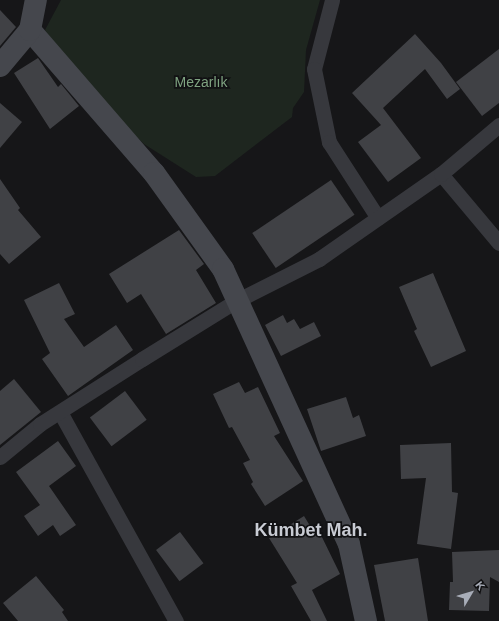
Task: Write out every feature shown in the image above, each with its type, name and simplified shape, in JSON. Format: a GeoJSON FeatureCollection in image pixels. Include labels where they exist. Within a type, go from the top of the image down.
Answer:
{"type":"FeatureCollection","features":[{"type":"Feature","properties":{"kind":"street"},"geometry":{"type":"LineString","coordinates":[[0,66],[30,30],[36,0]]}},
{"type":"Feature","properties":{"kind":"street"},"geometry":{"type":"LineString","coordinates":[[332,0],[314,69],[315,76],[329,142],[378,218]]}},
{"type":"Feature","properties":{"kind":"street"},"geometry":{"type":"LineString","coordinates":[[30,30],[154,173],[223,269],[236,301],[349,544],[366,621]]}},
{"type":"Feature","properties":{"kind":"street"},"geometry":{"type":"LineString","coordinates":[[0,457],[60,412],[236,301],[319,259],[441,174],[499,126]]}},
{"type":"Feature","properties":{"kind":"street"},"geometry":{"type":"LineString","coordinates":[[441,174],[499,243]]}},
{"type":"Feature","properties":{"kind":"street"},"geometry":{"type":"LineString","coordinates":[[60,412],[176,621]]}},
{"type":"Feature","properties":{"kind":"green space","name":"Mezarlık"},"geometry":{"type":"Polygon","coordinates":[[[61,0],[320,0],[306,50],[304,92],[293,108],[292,117],[215,176],[196,177],[144,144],[79,81],[45,30],[61,0]]]}},
{"type":"Feature","properties":{"kind":"building"},"geometry":{"type":"Polygon","coordinates":[[[0,10],[16,27],[0,46],[0,10]]]}},
{"type":"Feature","properties":{"kind":"building"},"geometry":{"type":"Polygon","coordinates":[[[415,34],[441,63],[460,89],[447,99],[425,69],[383,108],[421,158],[388,182],[358,142],[381,125],[352,93],[415,34]]]}},
{"type":"Feature","properties":{"kind":"building"},"geometry":{"type":"Polygon","coordinates":[[[499,49],[499,103],[482,116],[456,82],[499,49]]]}},
{"type":"Feature","properties":{"kind":"building"},"geometry":{"type":"Polygon","coordinates":[[[38,58],[58,87],[61,84],[79,106],[50,129],[14,73],[38,58]]]}},
{"type":"Feature","properties":{"kind":"building"},"geometry":{"type":"Polygon","coordinates":[[[0,103],[22,122],[0,148],[0,103]]]}},
{"type":"Feature","properties":{"kind":"building"},"geometry":{"type":"Polygon","coordinates":[[[0,179],[20,208],[18,210],[41,237],[9,264],[0,254],[0,179]]]}},
{"type":"Feature","properties":{"kind":"building"},"geometry":{"type":"Polygon","coordinates":[[[331,180],[354,215],[276,268],[252,233],[331,180]]]}},
{"type":"Feature","properties":{"kind":"building"},"geometry":{"type":"Polygon","coordinates":[[[179,230],[204,264],[196,270],[216,303],[166,334],[141,294],[127,303],[109,274],[179,230]]]}},
{"type":"Feature","properties":{"kind":"building"},"geometry":{"type":"Polygon","coordinates":[[[433,273],[466,351],[431,367],[414,331],[417,329],[399,287],[433,273]]]}},
{"type":"Feature","properties":{"kind":"building"},"geometry":{"type":"Polygon","coordinates":[[[59,283],[75,314],[64,319],[84,347],[116,325],[133,350],[68,396],[42,359],[50,353],[24,300],[59,283]]]}},
{"type":"Feature","properties":{"kind":"building"},"geometry":{"type":"Polygon","coordinates":[[[283,315],[287,323],[294,319],[300,329],[314,322],[321,336],[281,356],[265,325],[283,315]]]}},
{"type":"Feature","properties":{"kind":"building"},"geometry":{"type":"Polygon","coordinates":[[[14,379],[41,412],[0,445],[0,391],[14,379]]]}},
{"type":"Feature","properties":{"kind":"building"},"geometry":{"type":"Polygon","coordinates":[[[239,382],[245,393],[258,387],[280,433],[274,436],[303,481],[265,506],[251,484],[253,482],[243,463],[250,460],[232,427],[229,428],[213,394],[239,382]]]}},
{"type":"Feature","properties":{"kind":"building"},"geometry":{"type":"Polygon","coordinates":[[[125,391],[147,420],[112,446],[90,417],[125,391]]]}},
{"type":"Feature","properties":{"kind":"building"},"geometry":{"type":"Polygon","coordinates":[[[346,397],[353,418],[359,415],[366,436],[321,451],[307,409],[346,397]]]}},
{"type":"Feature","properties":{"kind":"building"},"geometry":{"type":"Polygon","coordinates":[[[58,441],[76,466],[49,486],[76,525],[60,536],[53,525],[38,536],[24,516],[40,505],[16,472],[58,441]]]}},
{"type":"Feature","properties":{"kind":"building"},"geometry":{"type":"Polygon","coordinates":[[[451,443],[452,492],[458,493],[451,549],[417,544],[426,478],[401,479],[400,445],[451,443]]]}},
{"type":"Feature","properties":{"kind":"building"},"geometry":{"type":"Polygon","coordinates":[[[304,516],[315,534],[319,531],[340,574],[312,590],[327,621],[311,621],[291,586],[297,583],[269,538],[304,516]]]}},
{"type":"Feature","properties":{"kind":"building"},"geometry":{"type":"Polygon","coordinates":[[[180,532],[203,563],[180,581],[156,550],[180,532]]]}},
{"type":"Feature","properties":{"kind":"building"},"geometry":{"type":"Polygon","coordinates":[[[499,550],[499,582],[490,577],[489,611],[449,610],[450,582],[453,582],[452,552],[499,550]]]}},
{"type":"Feature","properties":{"kind":"building"},"geometry":{"type":"Polygon","coordinates":[[[418,558],[428,621],[385,621],[374,565],[418,558]]]}},
{"type":"Feature","properties":{"kind":"building"},"geometry":{"type":"Polygon","coordinates":[[[36,576],[64,610],[62,612],[68,621],[18,621],[3,603],[36,576]]]}},
{"type":"Feature","properties":{"kind":"district","name":"Kümbet Mah."},"geometry":{"type":"Point","coordinates":[311,530]}}]}
